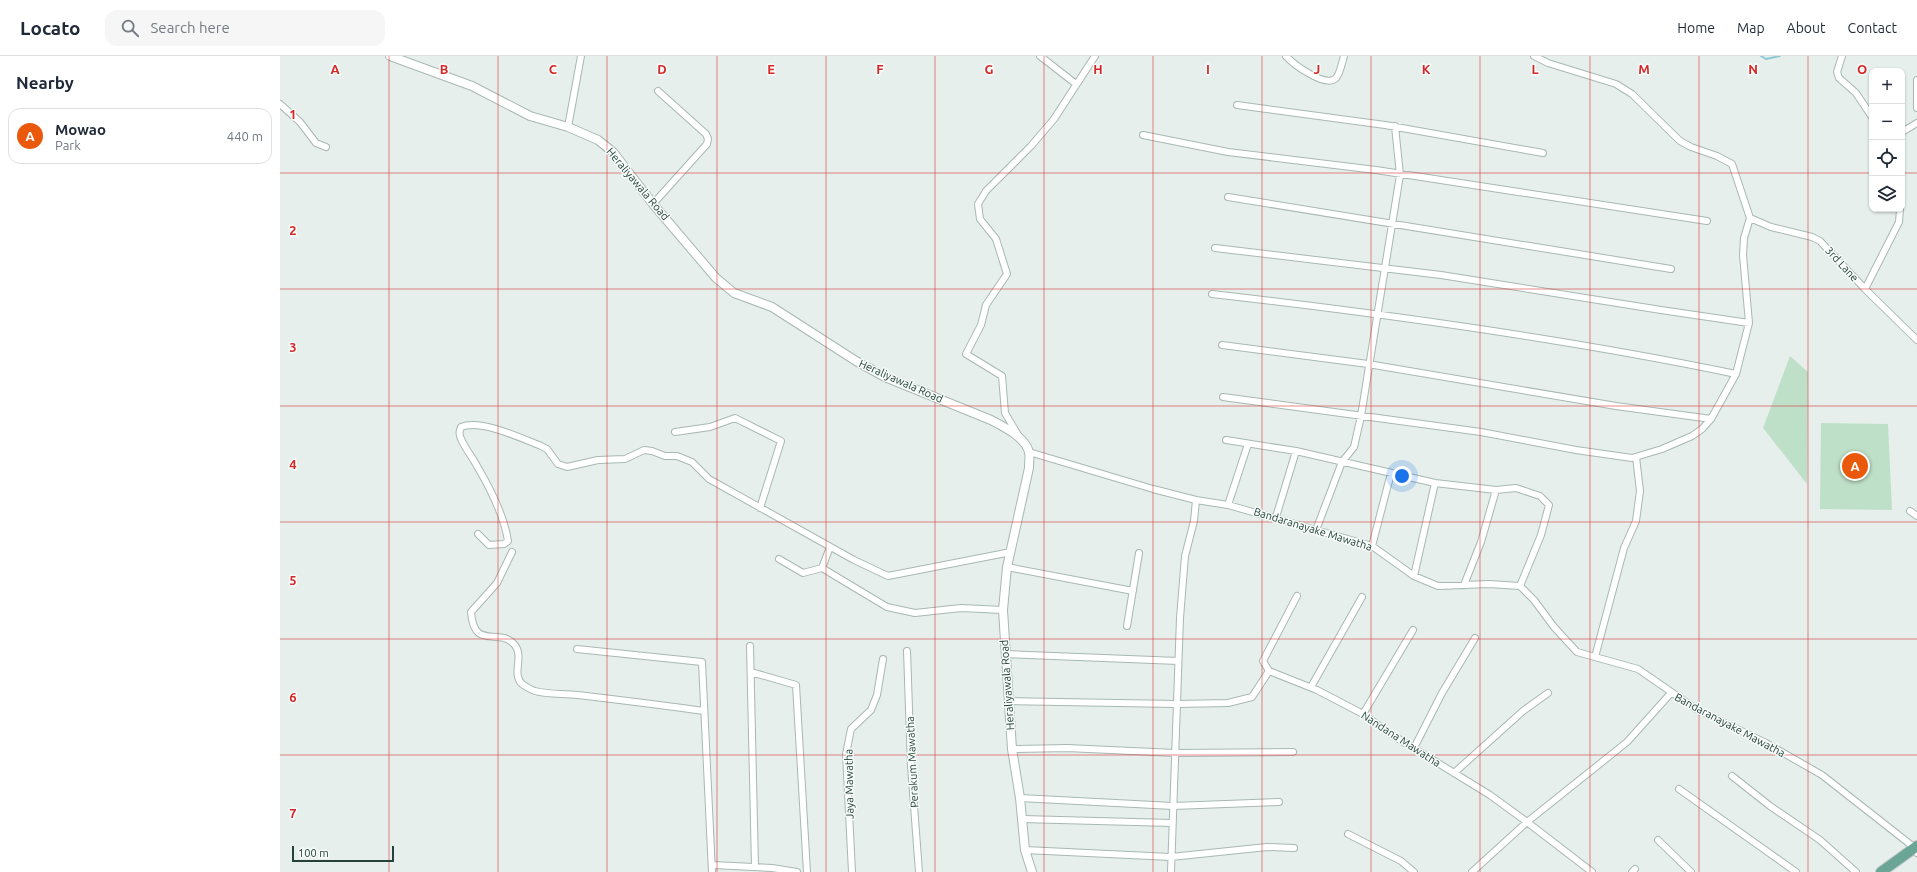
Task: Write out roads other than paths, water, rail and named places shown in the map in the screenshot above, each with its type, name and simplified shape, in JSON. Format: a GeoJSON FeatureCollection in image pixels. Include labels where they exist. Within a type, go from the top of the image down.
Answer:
{"type":"FeatureCollection","features":[{"type":"Feature","properties":{"kind":"main road"},"geometry":{"type":"LineString","coordinates":[[1881,872],[1916,849]]}},
{"type":"Feature","properties":{"kind":"street","name":"Heraliyawala Road"},"geometry":{"type":"LineString","coordinates":[[390,56],[472,86],[530,116],[568,127],[606,146],[716,278],[734,293],[772,307],[856,361],[885,377],[974,412],[1005,428],[1020,439],[1029,452],[1029,468],[1008,567],[1003,610],[1012,749],[1020,798],[1024,850],[1032,872]]}},
{"type":"Feature","properties":{"kind":"street"},"geometry":{"type":"LineString","coordinates":[[568,127],[581,56]]}},
{"type":"Feature","properties":{"kind":"street"},"geometry":{"type":"LineString","coordinates":[[1040,56],[1076,84]]}},
{"type":"Feature","properties":{"kind":"street"},"geometry":{"type":"LineString","coordinates":[[1020,439],[1005,413],[1002,376],[966,354],[981,325],[986,305],[1007,274],[996,239],[980,219],[978,204],[986,191],[1031,146],[1054,119],[1095,56]]}},
{"type":"Feature","properties":{"kind":"street"},"geometry":{"type":"LineString","coordinates":[[1286,56],[1292,62],[1320,79],[1327,81],[1333,80],[1336,77],[1344,56]]}},
{"type":"Feature","properties":{"kind":"street"},"geometry":{"type":"LineString","coordinates":[[1223,397],[1481,432],[1576,450],[1632,458],[1662,449],[1692,436],[1702,429],[1711,419],[1736,374],[1749,322],[1743,255],[1744,238],[1750,218],[1732,164],[1717,156],[1691,147],[1680,141],[1632,94],[1616,84],[1548,64],[1534,56]]}},
{"type":"Feature","properties":{"kind":"street"},"geometry":{"type":"LineString","coordinates":[[1842,56],[1838,72],[1839,78],[1856,93],[1869,113]]}},
{"type":"Feature","properties":{"kind":"street"},"geometry":{"type":"LineString","coordinates":[[1917,80],[1917,108]]}},
{"type":"Feature","properties":{"kind":"street"},"geometry":{"type":"LineString","coordinates":[[653,204],[707,144],[708,139],[706,134],[658,91]]}},
{"type":"Feature","properties":{"kind":"street"},"geometry":{"type":"LineString","coordinates":[[280,104],[300,122],[316,143],[326,147]]}},
{"type":"Feature","properties":{"kind":"street"},"geometry":{"type":"LineString","coordinates":[[1237,105],[1395,126],[1543,153]]}},
{"type":"Feature","properties":{"kind":"street"},"geometry":{"type":"LineString","coordinates":[[1905,130],[1917,123]]}},
{"type":"Feature","properties":{"kind":"street"},"geometry":{"type":"LineString","coordinates":[[1316,530],[1342,462],[1354,448],[1361,416],[1376,313],[1400,175],[1395,126]]}},
{"type":"Feature","properties":{"kind":"street"},"geometry":{"type":"LineString","coordinates":[[1143,135],[1228,152],[1376,170],[1400,175],[1707,220]]}},
{"type":"Feature","properties":{"kind":"street"},"geometry":{"type":"LineString","coordinates":[[1228,197],[1391,225],[1462,234],[1671,269]]}},
{"type":"Feature","properties":{"kind":"street"},"geometry":{"type":"LineString","coordinates":[[1865,289],[1899,222],[1900,212]]}},
{"type":"Feature","properties":{"kind":"street","name":"3rd Lane"},"geometry":{"type":"LineString","coordinates":[[1750,218],[1771,227],[1812,237],[1820,241],[1865,289],[1917,340]]}},
{"type":"Feature","properties":{"kind":"street"},"geometry":{"type":"LineString","coordinates":[[1215,248],[1384,268],[1749,322]]}},
{"type":"Feature","properties":{"kind":"street"},"geometry":{"type":"LineString","coordinates":[[1212,294],[1376,313],[1643,355],[1736,374]]}},
{"type":"Feature","properties":{"kind":"street"},"geometry":{"type":"LineString","coordinates":[[1222,345],[1368,364],[1616,406],[1711,419]]}},
{"type":"Feature","properties":{"kind":"street"},"geometry":{"type":"LineString","coordinates":[[675,432],[710,427],[734,418],[781,441],[760,508]]}},
{"type":"Feature","properties":{"kind":"street"},"geometry":{"type":"LineString","coordinates":[[478,534],[489,545],[504,544],[508,540],[506,526],[477,466],[461,440],[459,432],[461,427],[469,424],[486,426],[541,446],[547,449],[558,464],[567,467],[598,460],[625,459],[644,450],[652,450],[665,456],[676,456],[692,462],[709,479],[760,508],[888,576],[1011,552]]}},
{"type":"Feature","properties":{"kind":"street"},"geometry":{"type":"LineString","coordinates":[[1226,440],[1296,451],[1435,483],[1496,490],[1516,488],[1533,492],[1540,496],[1549,505],[1541,535],[1520,586]]}},
{"type":"Feature","properties":{"kind":"street"},"geometry":{"type":"LineString","coordinates":[[1228,505],[1248,444]]}},
{"type":"Feature","properties":{"kind":"street"},"geometry":{"type":"LineString","coordinates":[[1276,517],[1296,451]]}},
{"type":"Feature","properties":{"kind":"street","name":"Bandaranayake Mawatha"},"geometry":{"type":"LineString","coordinates":[[1029,452],[1196,500],[1228,505],[1276,517],[1372,546],[1414,576],[1438,586],[1520,586],[1534,600],[1554,628],[1577,652],[1638,669],[1671,694],[1696,709],[1766,743],[1822,775],[1916,849]]}},
{"type":"Feature","properties":{"kind":"street"},"geometry":{"type":"LineString","coordinates":[[1595,657],[1624,548],[1636,521],[1640,490],[1636,457]]}},
{"type":"Feature","properties":{"kind":"street"},"geometry":{"type":"LineString","coordinates":[[1372,546],[1391,473]]}},
{"type":"Feature","properties":{"kind":"street"},"geometry":{"type":"LineString","coordinates":[[1414,576],[1435,483]]}},
{"type":"Feature","properties":{"kind":"street"},"geometry":{"type":"LineString","coordinates":[[1464,585],[1481,542],[1496,490]]}},
{"type":"Feature","properties":{"kind":"street"},"geometry":{"type":"LineString","coordinates":[[1171,872],[1180,618],[1185,556],[1194,521],[1196,500]]}},
{"type":"Feature","properties":{"kind":"street"},"geometry":{"type":"LineString","coordinates":[[1910,511],[1917,516]]}},
{"type":"Feature","properties":{"kind":"street"},"geometry":{"type":"LineString","coordinates":[[822,568],[830,546]]}},
{"type":"Feature","properties":{"kind":"street"},"geometry":{"type":"LineString","coordinates":[[512,552],[497,583],[471,612],[472,626],[479,634],[505,639],[513,644],[520,656],[517,672],[522,683],[534,691],[574,694],[704,711]]}},
{"type":"Feature","properties":{"kind":"street"},"geometry":{"type":"LineString","coordinates":[[1127,626],[1139,553]]}},
{"type":"Feature","properties":{"kind":"street"},"geometry":{"type":"LineString","coordinates":[[779,559],[803,572],[822,568],[887,607],[894,609],[915,613],[961,608],[1003,610]]}},
{"type":"Feature","properties":{"kind":"street"},"geometry":{"type":"LineString","coordinates":[[1008,567],[1133,591]]}},
{"type":"Feature","properties":{"kind":"street"},"geometry":{"type":"LineString","coordinates":[[1008,701],[1176,704],[1228,703],[1252,697],[1269,671],[1263,661],[1297,596]]}},
{"type":"Feature","properties":{"kind":"street"},"geometry":{"type":"LineString","coordinates":[[1311,687],[1362,597]]}},
{"type":"Feature","properties":{"kind":"street"},"geometry":{"type":"LineString","coordinates":[[1363,714],[1413,630]]}},
{"type":"Feature","properties":{"kind":"street"},"geometry":{"type":"LineString","coordinates":[[1414,748],[1442,693],[1475,638]]}},
{"type":"Feature","properties":{"kind":"street"},"geometry":{"type":"LineString","coordinates":[[750,646],[755,867]]}},
{"type":"Feature","properties":{"kind":"street"},"geometry":{"type":"LineString","coordinates":[[577,649],[702,662],[713,865],[712,872]]}},
{"type":"Feature","properties":{"kind":"street","name":"Perakum Mawatha"},"geometry":{"type":"LineString","coordinates":[[907,651],[911,766],[920,872]]}},
{"type":"Feature","properties":{"kind":"street"},"geometry":{"type":"LineString","coordinates":[[1005,654],[1178,661]]}},
{"type":"Feature","properties":{"kind":"street","name":"Jaya Mawatha"},"geometry":{"type":"LineString","coordinates":[[852,872],[846,754],[851,728],[871,710],[877,695],[883,659]]}},
{"type":"Feature","properties":{"kind":"street","name":"Nandana Mawatha"},"geometry":{"type":"LineString","coordinates":[[1269,671],[1311,687],[1363,714],[1528,822],[1591,872]]}},
{"type":"Feature","properties":{"kind":"street"},"geometry":{"type":"LineString","coordinates":[[750,672],[796,685],[807,872]]}},
{"type":"Feature","properties":{"kind":"street"},"geometry":{"type":"LineString","coordinates":[[1454,773],[1523,711],[1548,693]]}},
{"type":"Feature","properties":{"kind":"street"},"geometry":{"type":"LineString","coordinates":[[1472,872],[1528,822],[1627,742],[1671,694]]}},
{"type":"Feature","properties":{"kind":"street"},"geometry":{"type":"LineString","coordinates":[[1012,749],[1067,748],[1175,753],[1293,752]]}},
{"type":"Feature","properties":{"kind":"street"},"geometry":{"type":"LineString","coordinates":[[1732,776],[1770,806],[1820,840],[1856,872]]}},
{"type":"Feature","properties":{"kind":"street"},"geometry":{"type":"LineString","coordinates":[[1679,789],[1796,872]]}},
{"type":"Feature","properties":{"kind":"street"},"geometry":{"type":"LineString","coordinates":[[1020,798],[1173,806],[1279,802]]}},
{"type":"Feature","properties":{"kind":"street"},"geometry":{"type":"LineString","coordinates":[[1022,819],[1172,823]]}},
{"type":"Feature","properties":{"kind":"street"},"geometry":{"type":"LineString","coordinates":[[1348,834],[1401,861],[1414,872]]}},
{"type":"Feature","properties":{"kind":"street"},"geometry":{"type":"LineString","coordinates":[[1658,840],[1691,872]]}},
{"type":"Feature","properties":{"kind":"street"},"geometry":{"type":"LineString","coordinates":[[1024,850],[1171,857],[1267,847],[1294,848]]}},
{"type":"Feature","properties":{"kind":"street"},"geometry":{"type":"LineString","coordinates":[[713,865],[738,869],[755,867],[798,872]]}},
{"type":"Feature","properties":{"kind":"waterway"},"geometry":{"type":"LineString","coordinates":[[1761,56],[1766,59],[1780,56]]}},
{"type":"Feature","properties":{"kind":"place","name":"Mowao"},"geometry":{"type":"Point","coordinates":[1855,466]}}]}
